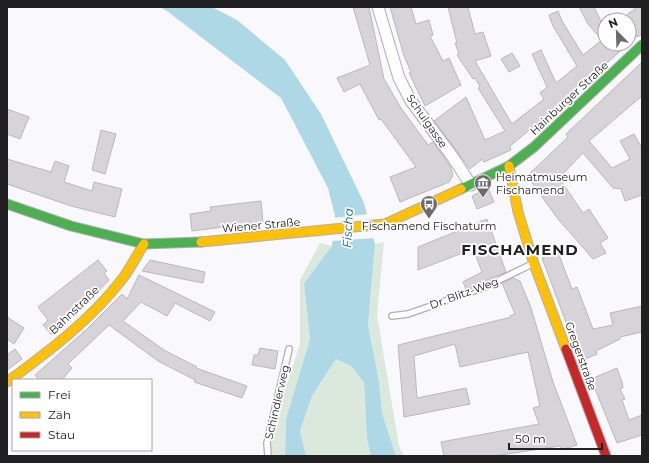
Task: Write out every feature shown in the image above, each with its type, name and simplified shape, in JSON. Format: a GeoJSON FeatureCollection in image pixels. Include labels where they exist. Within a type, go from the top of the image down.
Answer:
{"type":"FeatureCollection","features":[{"type":"Feature","properties":{"kind":"main road","name":"Hainburger Straße"},"geometry":{"type":"LineString","coordinates":[[509,166],[534,147],[642,45]]}},
{"type":"Feature","properties":{"kind":"main road","name":"Wiener Straße"},"geometry":{"type":"LineString","coordinates":[[7,204],[71,226],[144,244],[208,242],[330,231],[385,224],[509,166]]}},
{"type":"Feature","properties":{"kind":"main road","name":"Gregerstraße"},"geometry":{"type":"LineString","coordinates":[[509,166],[518,212],[534,264],[606,456]]}},
{"type":"Feature","properties":{"kind":"main road","name":"Bahnstraße"},"geometry":{"type":"LineString","coordinates":[[7,382],[59,342],[98,305],[120,282],[144,244]]}},
{"type":"Feature","properties":{"kind":"street","name":"Schulgasse"},"geometry":{"type":"LineString","coordinates":[[378,7],[399,78],[410,101],[452,156],[471,185]]}},
{"type":"Feature","properties":{"kind":"lane","name":"Dr. Blitz-Weg"},"geometry":{"type":"LineString","coordinates":[[392,316],[408,314],[485,287],[534,264]]}},
{"type":"Feature","properties":{"kind":"lane","name":"Schindlerweg"},"geometry":{"type":"LineString","coordinates":[[268,456],[267,443],[289,349]]}},
{"type":"Feature","properties":{"kind":"green space"},"geometry":{"type":"Polygon","coordinates":[[[384,242],[377,315],[399,446],[404,456],[396,456],[382,413],[379,381],[368,325],[375,244],[384,242]]]}},
{"type":"Feature","properties":{"kind":"green space"},"geometry":{"type":"Polygon","coordinates":[[[320,243],[332,246],[304,283],[310,339],[286,419],[285,456],[272,456],[271,444],[278,411],[300,344],[300,280],[320,243]]]}},
{"type":"Feature","properties":{"kind":"green space"},"geometry":{"type":"Polygon","coordinates":[[[336,359],[351,366],[364,382],[367,439],[371,456],[306,456],[300,431],[312,396],[336,359]]]}},
{"type":"Feature","properties":{"kind":"water","name":"Fischa"},"geometry":{"type":"Polygon","coordinates":[[[160,7],[212,7],[237,20],[285,60],[321,114],[364,203],[375,244],[368,325],[379,381],[382,413],[396,456],[371,456],[367,439],[364,382],[351,366],[336,359],[312,396],[300,431],[306,456],[285,456],[286,419],[310,339],[304,283],[332,246],[335,216],[328,188],[281,98],[160,7]]]}},
{"type":"Feature","properties":{"kind":"pier"},"geometry":{"type":"Polygon","coordinates":[[[369,214],[375,238],[331,241],[333,218],[369,214]]]}},
{"type":"Feature","properties":{"kind":"building"},"geometry":{"type":"Polygon","coordinates":[[[353,7],[369,7],[384,79],[401,108],[428,145],[433,142],[450,166],[453,175],[449,182],[400,202],[390,177],[416,167],[381,119],[379,120],[360,84],[344,92],[337,78],[370,65],[353,7]]]}},
{"type":"Feature","properties":{"kind":"building"},"geometry":{"type":"Polygon","coordinates":[[[390,7],[411,7],[416,24],[429,20],[433,35],[430,36],[443,61],[449,58],[461,85],[425,106],[409,73],[411,72],[404,56],[390,7]]]}},
{"type":"Feature","properties":{"kind":"building"},"geometry":{"type":"Polygon","coordinates":[[[448,7],[468,7],[475,34],[483,32],[491,56],[475,61],[512,124],[544,99],[540,93],[547,87],[532,54],[541,50],[556,83],[577,66],[553,26],[549,15],[558,11],[562,21],[583,55],[597,44],[597,52],[619,52],[572,92],[574,95],[552,116],[550,113],[510,146],[511,150],[484,162],[482,159],[470,169],[434,121],[466,97],[485,140],[505,131],[478,88],[480,86],[475,78],[473,79],[457,55],[459,54],[455,43],[457,43],[448,7]]]}},
{"type":"Feature","properties":{"kind":"building"},"geometry":{"type":"Polygon","coordinates":[[[579,7],[594,7],[597,13],[597,34],[588,24],[579,7]]]}},
{"type":"Feature","properties":{"kind":"building"},"geometry":{"type":"Polygon","coordinates":[[[637,7],[642,7],[642,35],[637,36],[637,12],[630,12],[637,7]]]}},
{"type":"Feature","properties":{"kind":"building"},"geometry":{"type":"Polygon","coordinates":[[[512,53],[520,66],[509,72],[501,59],[512,53]]]}},
{"type":"Feature","properties":{"kind":"building"},"geometry":{"type":"Polygon","coordinates":[[[642,62],[642,96],[589,141],[612,168],[630,159],[620,141],[634,134],[642,148],[642,195],[625,201],[621,189],[613,188],[583,153],[559,178],[583,213],[589,209],[608,238],[600,243],[606,253],[593,259],[558,219],[527,176],[568,137],[566,134],[642,62]]]}},
{"type":"Feature","properties":{"kind":"building"},"geometry":{"type":"Polygon","coordinates":[[[7,109],[29,117],[20,139],[7,134],[7,109]]]}},
{"type":"Feature","properties":{"kind":"building"},"geometry":{"type":"Polygon","coordinates":[[[101,130],[116,134],[105,174],[92,170],[101,130]]]}},
{"type":"Feature","properties":{"kind":"building"},"geometry":{"type":"Polygon","coordinates":[[[7,159],[51,172],[55,161],[69,166],[64,182],[92,191],[94,182],[122,189],[115,217],[71,206],[7,184],[7,159]]]}},
{"type":"Feature","properties":{"kind":"building"},"geometry":{"type":"Polygon","coordinates":[[[488,188],[494,202],[477,209],[472,196],[488,188]]]}},
{"type":"Feature","properties":{"kind":"building"},"geometry":{"type":"Polygon","coordinates":[[[261,201],[263,222],[192,231],[190,214],[211,211],[210,207],[261,201]]]}},
{"type":"Feature","properties":{"kind":"building"},"geometry":{"type":"Polygon","coordinates":[[[487,219],[506,272],[466,289],[463,282],[482,272],[473,249],[418,270],[418,247],[487,219]]]}},
{"type":"Feature","properties":{"kind":"building"},"geometry":{"type":"Polygon","coordinates":[[[558,252],[572,289],[577,287],[593,329],[613,325],[610,313],[642,306],[642,332],[620,337],[620,339],[596,351],[597,354],[583,360],[573,341],[542,258],[558,252]]]}},
{"type":"Feature","properties":{"kind":"building"},"geometry":{"type":"Polygon","coordinates":[[[98,260],[107,271],[104,273],[109,280],[87,303],[52,335],[43,325],[48,320],[38,307],[98,260]]]}},
{"type":"Feature","properties":{"kind":"building"},"geometry":{"type":"Polygon","coordinates":[[[150,260],[205,272],[203,283],[142,271],[150,260]]]}},
{"type":"Feature","properties":{"kind":"building"},"geometry":{"type":"Polygon","coordinates":[[[139,275],[215,312],[210,321],[175,303],[167,316],[141,302],[123,321],[164,350],[197,367],[196,368],[247,386],[242,398],[194,382],[195,380],[158,361],[109,325],[68,364],[72,368],[63,379],[38,379],[35,375],[86,330],[122,294],[127,299],[139,275]]]}},
{"type":"Feature","properties":{"kind":"building"},"geometry":{"type":"Polygon","coordinates":[[[513,278],[520,281],[531,308],[553,382],[577,445],[561,450],[560,446],[494,456],[444,456],[441,442],[539,424],[533,408],[540,406],[528,352],[460,367],[455,344],[414,356],[417,398],[466,388],[470,404],[404,417],[398,345],[511,317],[510,316],[515,314],[502,283],[513,278]]]}},
{"type":"Feature","properties":{"kind":"building"},"geometry":{"type":"Polygon","coordinates":[[[7,317],[24,328],[14,344],[7,339],[7,317]]]}},
{"type":"Feature","properties":{"kind":"building"},"geometry":{"type":"Polygon","coordinates":[[[260,348],[278,351],[275,369],[252,365],[254,355],[258,355],[260,348]]]}},
{"type":"Feature","properties":{"kind":"building"},"geometry":{"type":"Polygon","coordinates":[[[15,349],[22,359],[7,370],[7,355],[15,349]]]}},
{"type":"Feature","properties":{"kind":"building"},"geometry":{"type":"Polygon","coordinates":[[[617,368],[623,388],[620,389],[625,399],[622,400],[629,420],[642,415],[642,435],[617,443],[591,379],[617,368]]]}},
{"type":"Feature","properties":{"kind":"traffic: fast"},"geometry":{"type":"LineString","coordinates":[[461,189],[509,166],[534,147],[642,45]]}},
{"type":"Feature","properties":{"kind":"traffic: fast"},"geometry":{"type":"LineString","coordinates":[[7,204],[71,226],[144,244],[201,242]]}},
{"type":"Feature","properties":{"kind":"traffic: slow"},"geometry":{"type":"LineString","coordinates":[[509,166],[518,212],[534,264],[566,349]]}},
{"type":"Feature","properties":{"kind":"traffic: slow"},"geometry":{"type":"LineString","coordinates":[[201,242],[385,224],[461,189]]}},
{"type":"Feature","properties":{"kind":"traffic: slow"},"geometry":{"type":"LineString","coordinates":[[7,382],[54,347],[98,307],[129,270],[144,244]]}},
{"type":"Feature","properties":{"kind":"traffic: jam"},"geometry":{"type":"LineString","coordinates":[[566,349],[606,456]]}},
{"type":"Feature","properties":{"kind":"place","name":"Heimatmuseum Fischamend"},"geometry":{"type":"Point","coordinates":[483,198]}},
{"type":"Feature","properties":{"kind":"place","name":"Fischamend Fischaturm"},"geometry":{"type":"Point","coordinates":[429,219]}},
{"type":"Feature","properties":{"kind":"district","name":"FISCHAMEND"},"geometry":{"type":"Point","coordinates":[520,250]}}]}
